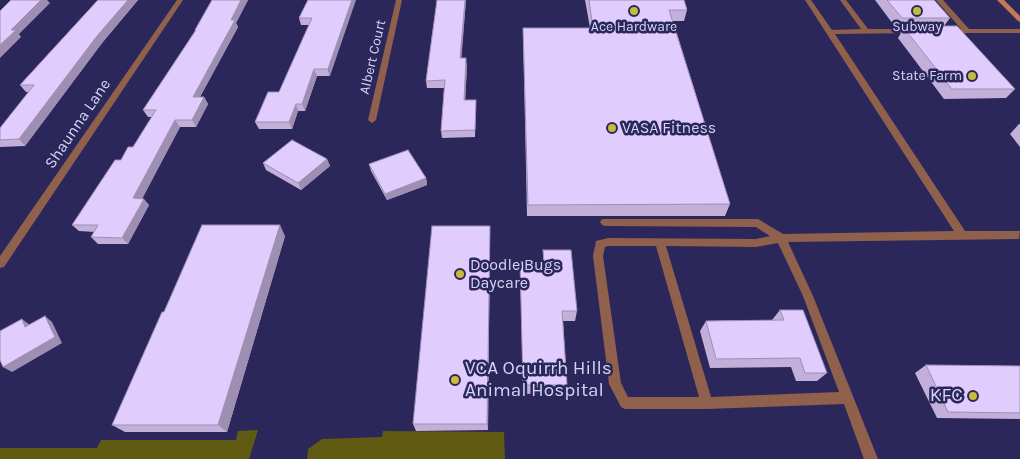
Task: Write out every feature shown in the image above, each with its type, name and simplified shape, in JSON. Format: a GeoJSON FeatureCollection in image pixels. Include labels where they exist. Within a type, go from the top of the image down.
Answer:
{"type":"FeatureCollection","features":[{"type":"Feature","properties":{"kind":"main road"},"geometry":{"type":"LineString","coordinates":[[1000,0],[1020,20]]}},
{"type":"Feature","properties":{"kind":"street","name":"Shaunna Lane"},"geometry":{"type":"LineString","coordinates":[[0,264],[180,0]]}},
{"type":"Feature","properties":{"kind":"street","name":"Albert Court"},"geometry":{"type":"LineString","coordinates":[[372,120],[399,0]]}},
{"type":"Feature","properties":{"kind":"street"},"geometry":{"type":"LineString","coordinates":[[808,0],[962,235]]}},
{"type":"Feature","properties":{"kind":"street"},"geometry":{"type":"LineString","coordinates":[[843,0],[866,31]]}},
{"type":"Feature","properties":{"kind":"street"},"geometry":{"type":"LineString","coordinates":[[940,0],[967,31]]}},
{"type":"Feature","properties":{"kind":"street"},"geometry":{"type":"LineString","coordinates":[[830,32],[921,31]]}},
{"type":"Feature","properties":{"kind":"street"},"geometry":{"type":"LineString","coordinates":[[940,31],[1020,31]]}},
{"type":"Feature","properties":{"kind":"street"},"geometry":{"type":"LineString","coordinates":[[605,222],[758,223],[781,238],[808,296],[871,459]]}},
{"type":"Feature","properties":{"kind":"street"},"geometry":{"type":"LineString","coordinates":[[847,398],[707,403],[625,403],[615,384],[598,256],[600,244],[608,242],[756,243],[781,238],[1019,235]]}},
{"type":"Feature","properties":{"kind":"street"},"geometry":{"type":"LineString","coordinates":[[660,242],[707,403]]}},
{"type":"Feature","properties":{"kind":"shaded area"},"geometry":{"type":"Polygon","coordinates":[[[258,430],[249,459],[0,459],[0,448],[97,448],[101,440],[236,440],[238,431],[258,430]]]}},
{"type":"Feature","properties":{"kind":"shaded area"},"geometry":{"type":"Polygon","coordinates":[[[383,431],[504,432],[505,459],[307,459],[308,449],[322,439],[382,437],[383,431]]]}},
{"type":"Feature","properties":{"kind":"building"},"geometry":{"type":"Polygon","coordinates":[[[11,0],[41,0],[11,30],[16,30],[0,45],[0,11],[11,0]]]}},
{"type":"Feature","properties":{"kind":"building"},"geometry":{"type":"Polygon","coordinates":[[[98,0],[128,0],[97,36],[19,139],[0,140],[0,128],[34,85],[20,85],[98,0]]]}},
{"type":"Feature","properties":{"kind":"building"},"geometry":{"type":"Polygon","coordinates":[[[212,0],[241,0],[231,20],[235,20],[193,97],[204,97],[192,120],[175,120],[133,198],[144,199],[122,238],[91,237],[98,225],[72,225],[115,160],[121,160],[128,147],[133,147],[156,110],[143,110],[196,30],[212,0]]]}},
{"type":"Feature","properties":{"kind":"building"},"geometry":{"type":"Polygon","coordinates":[[[308,0],[352,0],[328,69],[314,69],[302,104],[296,104],[289,122],[255,122],[268,92],[279,92],[312,18],[299,18],[308,0]]]}},
{"type":"Feature","properties":{"kind":"building"},"geometry":{"type":"Polygon","coordinates":[[[437,0],[465,0],[460,58],[466,58],[464,100],[476,100],[475,130],[441,131],[445,80],[426,81],[437,0]]]}},
{"type":"Feature","properties":{"kind":"building","name":"VASA Fitness"},"geometry":{"type":"Polygon","coordinates":[[[589,0],[684,0],[687,10],[669,10],[730,204],[528,205],[523,28],[593,28],[589,0]]]}},
{"type":"Feature","properties":{"kind":"building"},"geometry":{"type":"Polygon","coordinates":[[[887,0],[934,0],[950,18],[902,18],[887,0]]]}},
{"type":"Feature","properties":{"kind":"building"},"geometry":{"type":"Polygon","coordinates":[[[908,26],[957,26],[1015,89],[952,89],[904,28],[910,28],[908,26]]]}},
{"type":"Feature","properties":{"kind":"building"},"geometry":{"type":"Polygon","coordinates":[[[292,140],[327,159],[298,183],[263,163],[292,140]]]}},
{"type":"Feature","properties":{"kind":"building"},"geometry":{"type":"Polygon","coordinates":[[[408,150],[426,178],[385,194],[369,164],[408,150]]]}},
{"type":"Feature","properties":{"kind":"building"},"geometry":{"type":"Polygon","coordinates":[[[202,225],[280,225],[218,425],[112,425],[162,312],[164,312],[202,225]]]}},
{"type":"Feature","properties":{"kind":"building"},"geometry":{"type":"Polygon","coordinates":[[[432,226],[490,226],[487,424],[413,424],[432,226]]]}},
{"type":"Feature","properties":{"kind":"building"},"geometry":{"type":"Polygon","coordinates":[[[543,250],[571,250],[577,311],[562,311],[567,385],[523,385],[520,262],[544,262],[543,250]]]}},
{"type":"Feature","properties":{"kind":"building"},"geometry":{"type":"Polygon","coordinates":[[[780,310],[803,310],[827,373],[805,373],[800,358],[716,359],[706,321],[784,320],[780,310]]]}},
{"type":"Feature","properties":{"kind":"building"},"geometry":{"type":"Polygon","coordinates":[[[45,316],[55,337],[3,367],[0,360],[0,331],[22,319],[25,327],[45,316]]]}},
{"type":"Feature","properties":{"kind":"building","name":"KFC"},"geometry":{"type":"Polygon","coordinates":[[[926,365],[1020,366],[1020,413],[948,412],[926,365]]]}},
{"type":"Feature","properties":{"kind":"place","name":"Ace Hardware"},"geometry":{"type":"Point","coordinates":[634,11]}},
{"type":"Feature","properties":{"kind":"place","name":"Subway"},"geometry":{"type":"Point","coordinates":[917,11]}},
{"type":"Feature","properties":{"kind":"place","name":"State Farm"},"geometry":{"type":"Point","coordinates":[972,76]}},
{"type":"Feature","properties":{"kind":"place","name":"VASA Fitness"},"geometry":{"type":"Point","coordinates":[612,128]}},
{"type":"Feature","properties":{"kind":"place","name":"Doodle Bugs Daycare"},"geometry":{"type":"Point","coordinates":[460,274]}},
{"type":"Feature","properties":{"kind":"place","name":"VCA Oquirrh Hills Animal Hospital"},"geometry":{"type":"Point","coordinates":[455,380]}},
{"type":"Feature","properties":{"kind":"place","name":"KFC"},"geometry":{"type":"Point","coordinates":[973,396]}}]}
